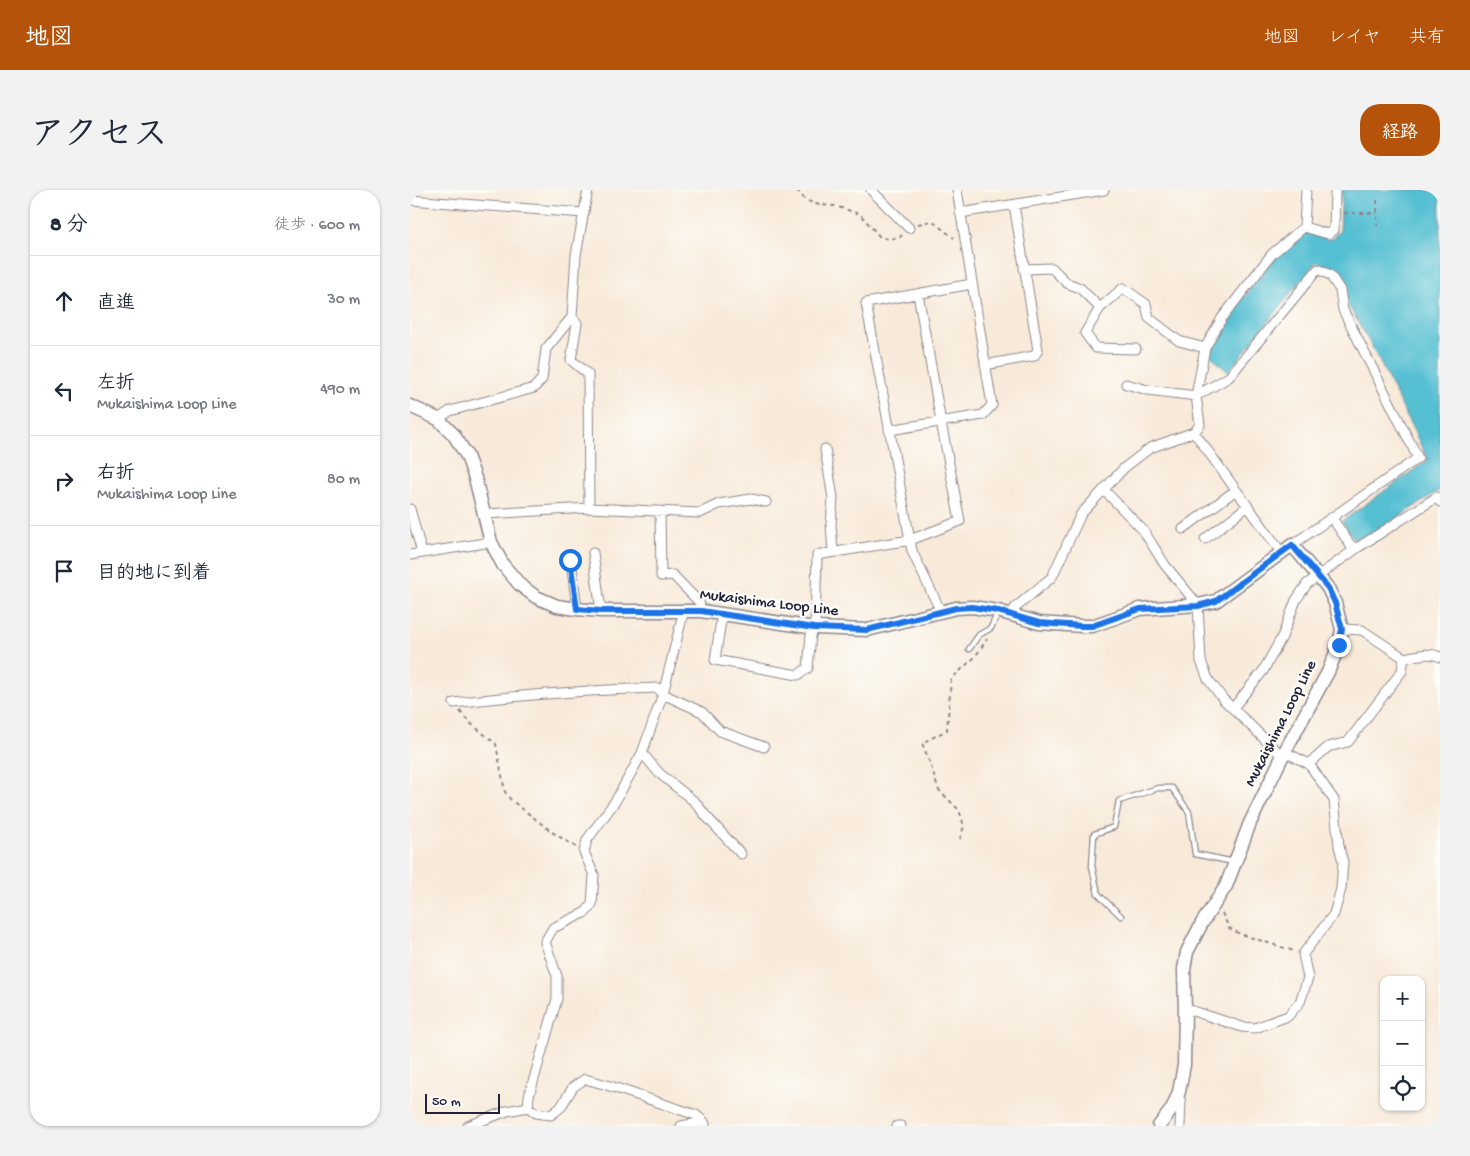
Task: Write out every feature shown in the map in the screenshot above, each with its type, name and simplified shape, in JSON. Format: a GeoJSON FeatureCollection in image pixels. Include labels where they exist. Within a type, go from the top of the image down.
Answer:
{"type":"FeatureCollection","features":[{"type":"Feature","properties":{"kind":"main road","name":"Mukaishima Loop Line"},"geometry":{"type":"LineString","coordinates":[[410,406],[438,419],[454,435],[468,456],[491,542],[503,565],[520,586],[536,597],[557,606],[601,611],[701,611],[814,628],[867,630],[956,608],[972,607],[998,611],[1039,623],[1092,626],[1140,609],[1198,606],[1216,601],[1286,548],[1317,576],[1328,588],[1335,603],[1342,629],[1339,645],[1328,672],[1284,753],[1250,823],[1226,886],[1202,923],[1187,952],[1184,969],[1184,1065],[1179,1092],[1172,1109],[1159,1126]]}},
{"type":"Feature","properties":{"kind":"street"},"geometry":{"type":"LineString","coordinates":[[434,190],[434,201]]}},
{"type":"Feature","properties":{"kind":"street"},"geometry":{"type":"LineString","coordinates":[[438,419],[450,411],[534,388],[542,379],[546,349],[572,317],[576,255],[588,190]]}},
{"type":"Feature","properties":{"kind":"street"},"geometry":{"type":"LineString","coordinates":[[871,190],[910,228]]}},
{"type":"Feature","properties":{"kind":"street"},"geometry":{"type":"LineString","coordinates":[[889,430],[983,415],[992,405],[957,190]]}},
{"type":"Feature","properties":{"kind":"street"},"geometry":{"type":"LineString","coordinates":[[960,213],[1014,205],[1072,192],[1104,190]]}},
{"type":"Feature","properties":{"kind":"street"},"geometry":{"type":"LineString","coordinates":[[1011,616],[1015,608],[1052,578],[1081,514],[1124,468],[1150,448],[1194,432],[1200,424],[1196,396],[1204,348],[1222,318],[1272,254],[1304,227],[1306,190]]}},
{"type":"Feature","properties":{"kind":"street"},"geometry":{"type":"LineString","coordinates":[[1304,227],[1328,234],[1334,230],[1336,190]]}},
{"type":"Feature","properties":{"kind":"street"},"geometry":{"type":"LineString","coordinates":[[410,200],[584,213]]}},
{"type":"Feature","properties":{"kind":"street"},"geometry":{"type":"LineString","coordinates":[[985,365],[1034,356],[1038,350],[1014,205]]}},
{"type":"Feature","properties":{"kind":"street"},"geometry":{"type":"LineString","coordinates":[[1024,269],[1052,268],[1067,283],[1080,288],[1100,308]]}},
{"type":"Feature","properties":{"kind":"street"},"geometry":{"type":"LineString","coordinates":[[1126,384],[1148,390],[1196,396],[1229,377],[1318,269],[1330,275],[1340,290],[1343,310],[1418,458],[1286,548],[1248,506],[1194,432]]}},
{"type":"Feature","properties":{"kind":"street"},"geometry":{"type":"LineString","coordinates":[[941,612],[912,551],[866,304],[972,284]]}},
{"type":"Feature","properties":{"kind":"street"},"geometry":{"type":"LineString","coordinates":[[1136,349],[1096,348],[1085,333],[1100,308],[1123,288],[1146,304],[1149,318],[1179,341],[1204,348]]}},
{"type":"Feature","properties":{"kind":"street"},"geometry":{"type":"LineString","coordinates":[[722,614],[715,660],[798,675],[808,668],[814,628],[817,555],[910,540],[960,521],[918,294]]}},
{"type":"Feature","properties":{"kind":"street"},"geometry":{"type":"LineString","coordinates":[[572,317],[577,323],[571,360],[588,374],[589,508]]}},
{"type":"Feature","properties":{"kind":"street"},"geometry":{"type":"LineString","coordinates":[[825,449],[833,498],[831,524],[833,552]]}},
{"type":"Feature","properties":{"kind":"street"},"geometry":{"type":"LineString","coordinates":[[1104,490],[1143,530],[1165,565],[1198,606],[1200,661],[1208,679],[1223,699],[1278,752],[1309,764],[1334,800],[1339,846],[1343,862],[1341,889],[1334,914],[1303,954],[1308,978],[1300,1002],[1288,1016],[1255,1028],[1242,1027],[1185,1010]]}},
{"type":"Feature","properties":{"kind":"street"},"geometry":{"type":"LineString","coordinates":[[1183,529],[1236,490]]}},
{"type":"Feature","properties":{"kind":"street"},"geometry":{"type":"LineString","coordinates":[[1233,708],[1263,671],[1282,637],[1296,600],[1307,584],[1357,548],[1438,497],[1440,502]]}},
{"type":"Feature","properties":{"kind":"street"},"geometry":{"type":"LineString","coordinates":[[484,514],[589,508],[700,513],[719,504],[750,499],[766,502]]}},
{"type":"Feature","properties":{"kind":"street"},"geometry":{"type":"LineString","coordinates":[[1204,539],[1248,506]]}},
{"type":"Feature","properties":{"kind":"street"},"geometry":{"type":"LineString","coordinates":[[410,509],[422,554]]}},
{"type":"Feature","properties":{"kind":"street"},"geometry":{"type":"LineString","coordinates":[[660,511],[661,576],[673,575],[699,602],[701,611]]}},
{"type":"Feature","properties":{"kind":"street"},"geometry":{"type":"LineString","coordinates":[[1332,518],[1350,546],[1357,548]]}},
{"type":"Feature","properties":{"kind":"street"},"geometry":{"type":"LineString","coordinates":[[410,555],[491,542]]}},
{"type":"Feature","properties":{"kind":"street"},"geometry":{"type":"LineString","coordinates":[[594,553],[601,611]]}},
{"type":"Feature","properties":{"kind":"street"},"geometry":{"type":"LineString","coordinates":[[570,560],[577,609]]}},
{"type":"Feature","properties":{"kind":"street"},"geometry":{"type":"LineString","coordinates":[[528,1106],[529,1096],[557,998],[557,976],[545,942],[553,928],[586,912],[592,904],[594,875],[584,852],[587,840],[616,800],[642,753],[663,694],[684,610]]}},
{"type":"Feature","properties":{"kind":"street"},"geometry":{"type":"LineString","coordinates":[[1342,629],[1362,630],[1404,658],[1424,654],[1440,657]]}},
{"type":"Feature","properties":{"kind":"street"},"geometry":{"type":"LineString","coordinates":[[1309,764],[1328,747],[1348,742],[1402,671],[1404,658]]}},
{"type":"Feature","properties":{"kind":"street"},"geometry":{"type":"LineString","coordinates":[[454,703],[520,695],[588,690],[658,688],[663,694],[702,712],[720,731],[764,747]]}},
{"type":"Feature","properties":{"kind":"street"},"geometry":{"type":"LineString","coordinates":[[642,753],[659,773],[695,802],[741,854]]}},
{"type":"Feature","properties":{"kind":"street"},"geometry":{"type":"LineString","coordinates":[[528,1106],[536,1113],[551,1115],[561,1107],[574,1087],[586,1079],[607,1084],[696,1115],[705,1124]]}},
{"type":"Feature","properties":{"kind":"street"},"geometry":{"type":"LineString","coordinates":[[1176,1098],[1182,1100],[1180,1126]]}},
{"type":"Feature","properties":{"kind":"street"},"geometry":{"type":"LineString","coordinates":[[468,1126],[507,1111],[528,1106]]}},
{"type":"Feature","properties":{"kind":"street"},"geometry":{"type":"LineString","coordinates":[[681,1126],[705,1124]]}},
{"type":"Feature","properties":{"kind":"lane"},"geometry":{"type":"LineString","coordinates":[[969,649],[979,635],[991,628],[998,611]]}},
{"type":"Feature","properties":{"kind":"lane"},"geometry":{"type":"LineString","coordinates":[[1121,916],[1098,894],[1092,866],[1094,834],[1114,827],[1119,801],[1158,788],[1172,788],[1189,812],[1195,854],[1235,862]]}},
{"type":"Feature","properties":{"kind":"path"},"geometry":{"type":"LineString","coordinates":[[797,190],[805,200],[818,205],[835,206],[860,214],[879,236],[888,239],[900,238],[910,228],[932,221],[960,242],[965,243]]}},
{"type":"Feature","properties":{"kind":"path"},"geometry":{"type":"LineString","coordinates":[[1377,200],[1377,226]]}},
{"type":"Feature","properties":{"kind":"path"},"geometry":{"type":"LineString","coordinates":[[1335,212],[1377,213]]}},
{"type":"Feature","properties":{"kind":"path"},"geometry":{"type":"LineString","coordinates":[[960,839],[964,826],[960,810],[938,789],[922,742],[947,730],[951,679],[975,657],[988,637]]}},
{"type":"Feature","properties":{"kind":"path"},"geometry":{"type":"LineString","coordinates":[[454,703],[469,722],[496,744],[505,792],[511,800],[552,832],[584,852]]}},
{"type":"Feature","properties":{"kind":"path"},"geometry":{"type":"LineString","coordinates":[[1224,905],[1222,914],[1229,928],[1240,934],[1303,954]]}},
{"type":"Feature","properties":{"kind":"water"},"geometry":{"type":"Polygon","coordinates":[[[1342,190],[1440,190],[1440,490],[1357,544],[1342,521],[1428,460],[1374,350],[1346,301],[1339,273],[1316,262],[1228,372],[1207,352],[1226,319],[1276,257],[1306,231],[1330,240],[1340,231],[1342,190]]]}},
{"type":"Feature","properties":{"kind":"route"},"geometry":{"type":"LineString","coordinates":[[570,560],[577,609],[601,611],[701,611],[814,628],[867,630],[956,608],[972,607],[998,611],[1039,623],[1092,626],[1140,609],[1198,606],[1216,601],[1292,545],[1328,588],[1335,603],[1342,629],[1339,645]]}}]}
